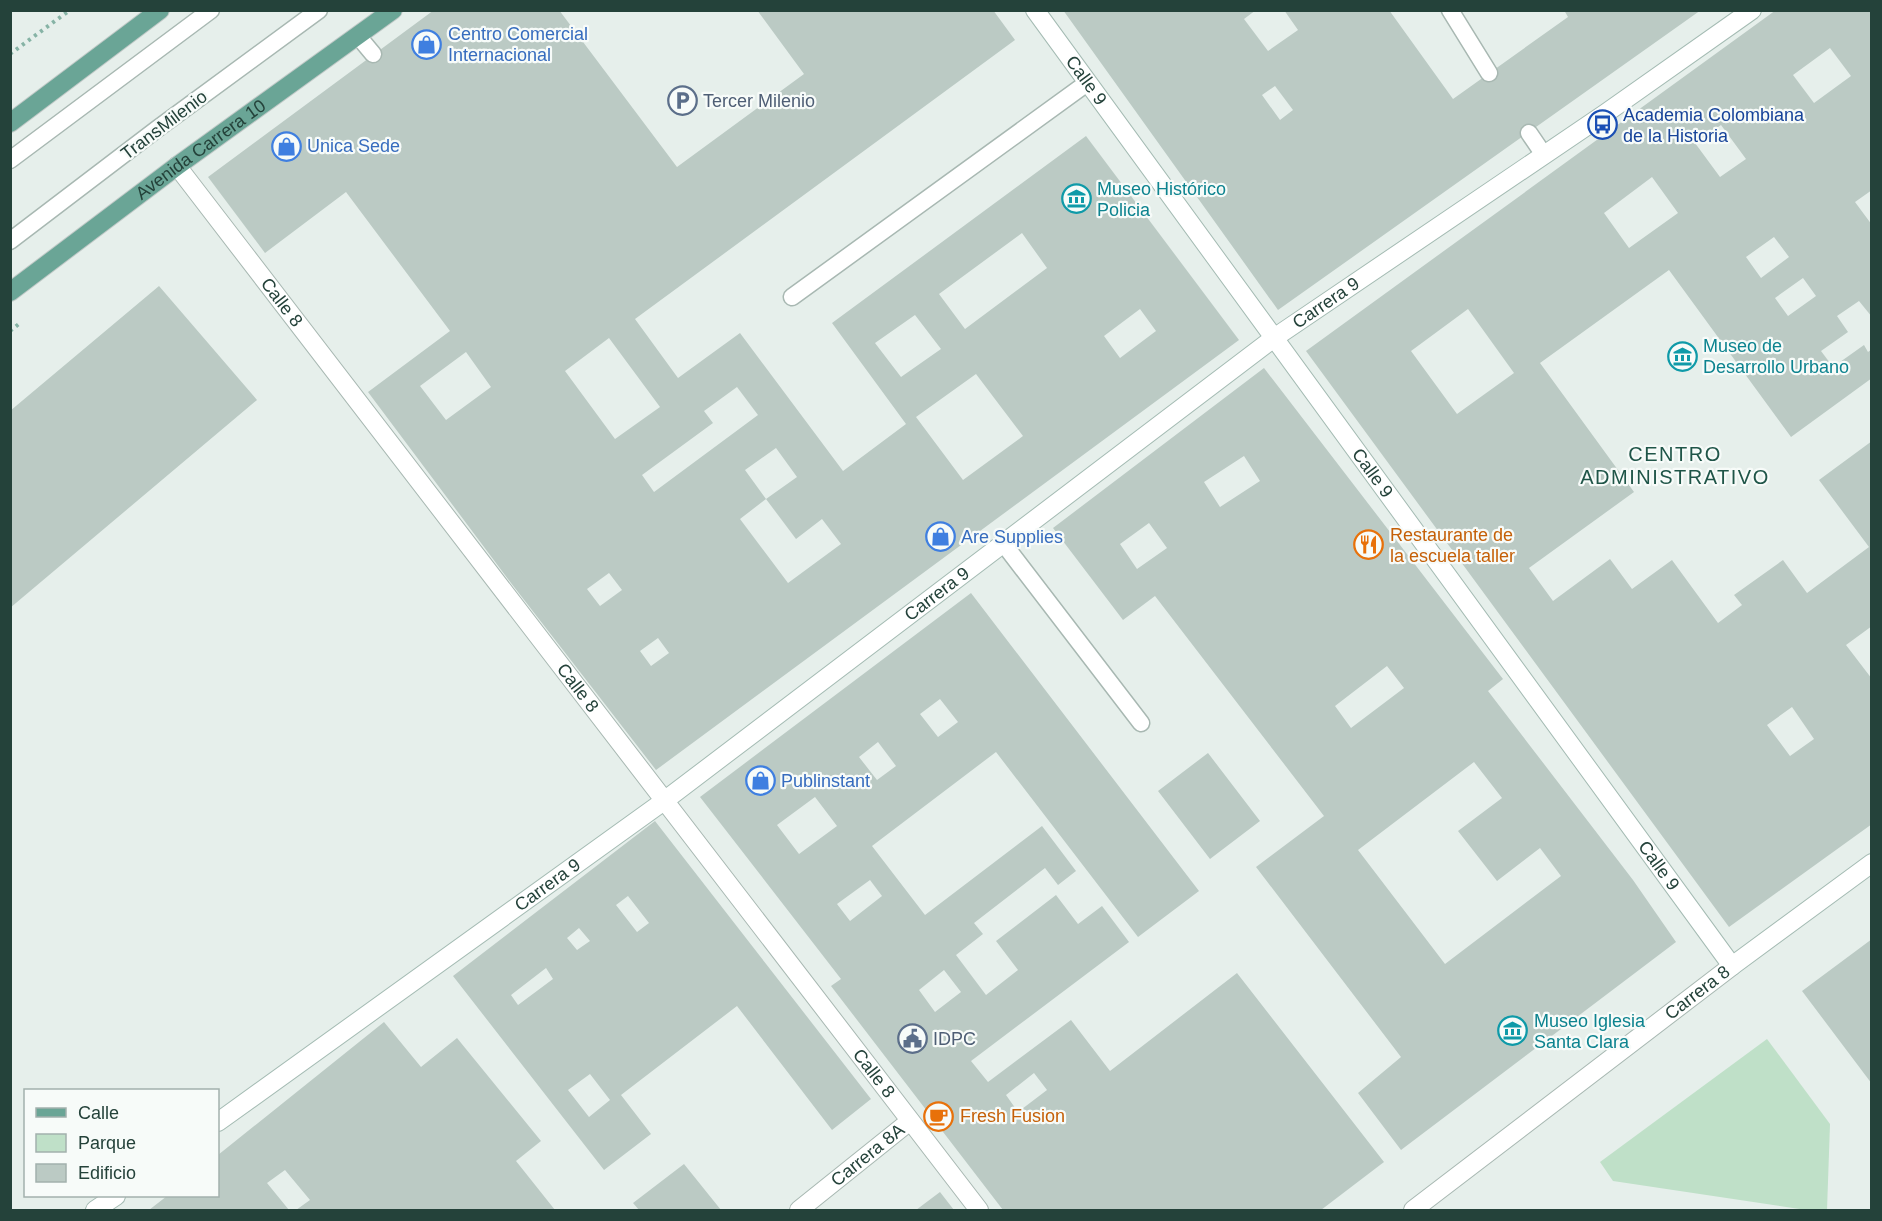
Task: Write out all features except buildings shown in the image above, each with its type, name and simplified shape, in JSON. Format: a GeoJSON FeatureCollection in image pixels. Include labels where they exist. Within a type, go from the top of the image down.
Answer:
{"type":"FeatureCollection","features":[{"type":"Feature","properties":{"kind":"main road"},"geometry":{"type":"LineString","coordinates":[[10,123],[160,10]]}},
{"type":"Feature","properties":{"kind":"main road","name":"Avenida Carrera 10"},"geometry":{"type":"LineString","coordinates":[[10,292],[177,166],[393,10]]}},
{"type":"Feature","properties":{"kind":"street","name":"Calle 9"},"geometry":{"type":"LineString","coordinates":[[1035,10],[1732,966]]}},
{"type":"Feature","properties":{"kind":"street","name":"Carrera 9"},"geometry":{"type":"LineString","coordinates":[[219,1121],[664,801],[1274,338],[1544,155],[1752,10]]}},
{"type":"Feature","properties":{"kind":"street","name":"Calle 8"},"geometry":{"type":"LineString","coordinates":[[177,166],[979,1210]]}},
{"type":"Feature","properties":{"kind":"street","name":"Carrera 8"},"geometry":{"type":"LineString","coordinates":[[1413,1210],[1732,966],[1872,863]]}},
{"type":"Feature","properties":{"kind":"street","name":"Carrera 8A"},"geometry":{"type":"LineString","coordinates":[[798,1210],[910,1121]]}},
{"type":"Feature","properties":{"kind":"street"},"geometry":{"type":"LineString","coordinates":[[95,1210],[114,1197]]}},
{"type":"Feature","properties":{"kind":"lane"},"geometry":{"type":"LineString","coordinates":[[10,160],[211,10]]}},
{"type":"Feature","properties":{"kind":"lane","name":"TransMilenio"},"geometry":{"type":"LineString","coordinates":[[10,241],[319,10]]}},
{"type":"Feature","properties":{"kind":"lane"},"geometry":{"type":"LineString","coordinates":[[1450,10],[1489,73]]}},
{"type":"Feature","properties":{"kind":"lane"},"geometry":{"type":"LineString","coordinates":[[358,36],[372,54]]}},
{"type":"Feature","properties":{"kind":"lane"},"geometry":{"type":"LineString","coordinates":[[792,297],[1087,83]]}},
{"type":"Feature","properties":{"kind":"lane"},"geometry":{"type":"LineString","coordinates":[[1529,133],[1544,155]]}},
{"type":"Feature","properties":{"kind":"lane"},"geometry":{"type":"LineString","coordinates":[[1003,543],[1142,723]]}},
{"type":"Feature","properties":{"kind":"path"},"geometry":{"type":"LineString","coordinates":[[10,54],[66,12]]}},
{"type":"Feature","properties":{"kind":"green space"},"geometry":{"type":"Polygon","coordinates":[[[1767,1039],[1830,1124],[1827,1210],[1806,1210],[1613,1181],[1600,1162],[1767,1039]]]}},
{"type":"Feature","properties":{"kind":"place","name":"Centro Comercial Internacional"},"geometry":{"type":"Point","coordinates":[427,44]}},
{"type":"Feature","properties":{"kind":"place","name":"Tercer Milenio"},"geometry":{"type":"Point","coordinates":[682,101]}},
{"type":"Feature","properties":{"kind":"place","name":"Academia Colombiana de la Historia"},"geometry":{"type":"Point","coordinates":[1602,125]}},
{"type":"Feature","properties":{"kind":"place","name":"Unica Sede"},"geometry":{"type":"Point","coordinates":[286,146]}},
{"type":"Feature","properties":{"kind":"place","name":"Museo Histórico Policia"},"geometry":{"type":"Point","coordinates":[1076,199]}},
{"type":"Feature","properties":{"kind":"place","name":"Museo de Desarrollo Urbano"},"geometry":{"type":"Point","coordinates":[1682,356]}},
{"type":"Feature","properties":{"kind":"place","name":"Are Supplies"},"geometry":{"type":"Point","coordinates":[940,537]}},
{"type":"Feature","properties":{"kind":"place","name":"Restaurante de la escuela taller"},"geometry":{"type":"Point","coordinates":[1369,545]}},
{"type":"Feature","properties":{"kind":"place","name":"Publinstant"},"geometry":{"type":"Point","coordinates":[760,781]}},
{"type":"Feature","properties":{"kind":"place","name":"Museo Iglesia Santa Clara"},"geometry":{"type":"Point","coordinates":[1513,1031]}},
{"type":"Feature","properties":{"kind":"place","name":"IDPC"},"geometry":{"type":"Point","coordinates":[912,1039]}},
{"type":"Feature","properties":{"kind":"place","name":"Fresh Fusion"},"geometry":{"type":"Point","coordinates":[939,1116]}},
{"type":"Feature","properties":{"kind":"district","name":"CENTRO ADMINISTRATIVO"},"geometry":{"type":"Point","coordinates":[1675,466]}}]}
